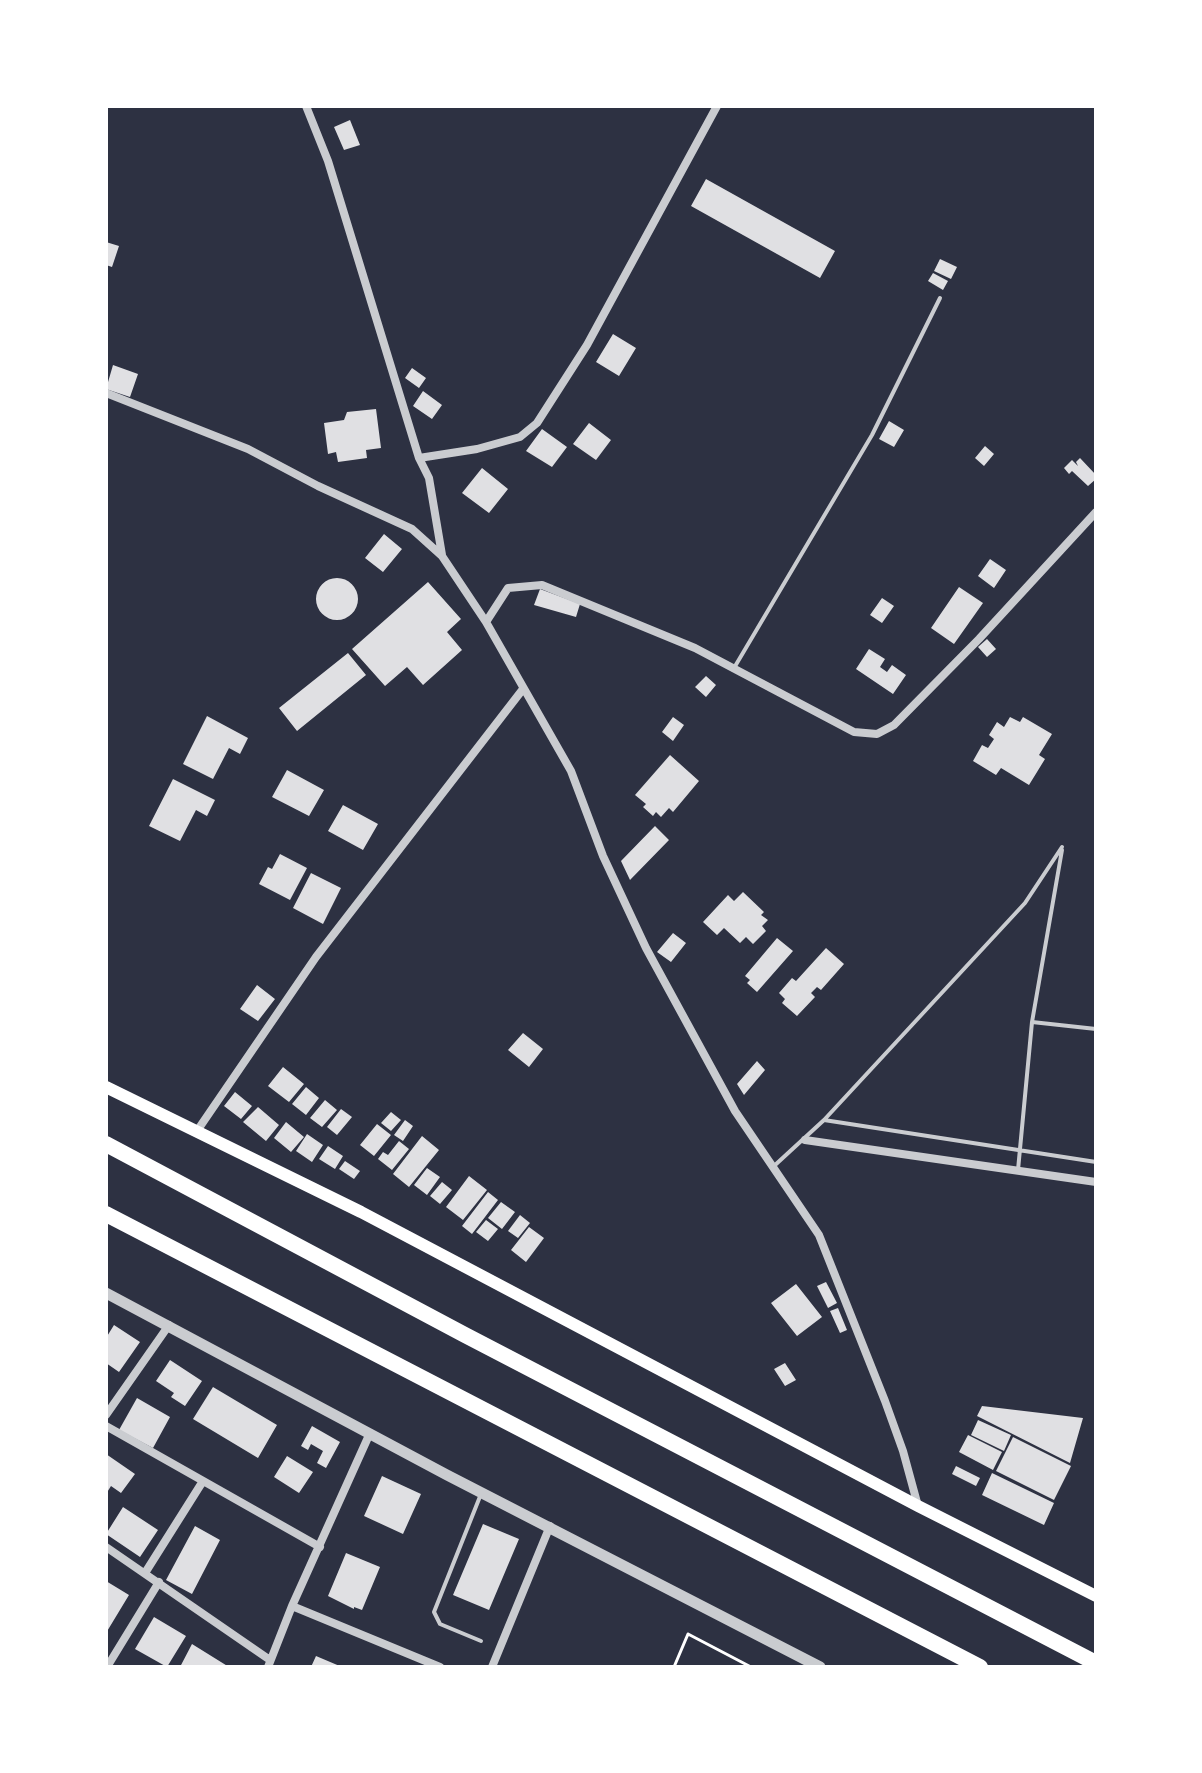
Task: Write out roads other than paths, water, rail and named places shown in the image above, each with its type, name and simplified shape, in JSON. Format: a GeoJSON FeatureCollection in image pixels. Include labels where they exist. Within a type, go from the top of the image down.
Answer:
{"type":"FeatureCollection","features":[{"type":"Feature","properties":{"kind":"highway"},"geometry":{"type":"LineString","coordinates":[[106,1144],[465,1335],[1096,1663]]}},
{"type":"Feature","properties":{"kind":"highway"},"geometry":{"type":"LineString","coordinates":[[106,1214],[980,1667]]}},
{"type":"Feature","properties":{"kind":"main road"},"geometry":{"type":"LineString","coordinates":[[106,1087],[361,1212],[918,1506],[1096,1596]]}},
{"type":"Feature","properties":{"kind":"street"},"geometry":{"type":"LineString","coordinates":[[306,106],[333,176],[419,458],[429,478],[442,556]]}},
{"type":"Feature","properties":{"kind":"street"},"geometry":{"type":"LineString","coordinates":[[419,458],[477,449],[520,437],[537,423],[587,345],[717,106]]}},
{"type":"Feature","properties":{"kind":"street"},"geometry":{"type":"LineString","coordinates":[[106,393],[248,449],[318,486],[412,529],[442,556],[486,622],[571,771],[603,856],[646,948],[735,1111],[819,1235],[885,1401],[918,1506]]}},
{"type":"Feature","properties":{"kind":"street"},"geometry":{"type":"LineString","coordinates":[[486,622],[508,588],[542,585],[695,648],[854,732],[877,734],[894,725],[979,639],[1096,512]]}},
{"type":"Feature","properties":{"kind":"street"},"geometry":{"type":"LineString","coordinates":[[197,1131],[316,957],[523,689]]}},
{"type":"Feature","properties":{"kind":"street"},"geometry":{"type":"LineString","coordinates":[[805,1140],[1096,1182]]}},
{"type":"Feature","properties":{"kind":"street"},"geometry":{"type":"LineString","coordinates":[[106,1293],[820,1667]]}},
{"type":"Feature","properties":{"kind":"street"},"geometry":{"type":"LineString","coordinates":[[106,1415],[169,1325]]}},
{"type":"Feature","properties":{"kind":"street"},"geometry":{"type":"LineString","coordinates":[[106,1426],[320,1547]]}},
{"type":"Feature","properties":{"kind":"street"},"geometry":{"type":"LineString","coordinates":[[106,1547],[269,1663],[370,1433]]}},
{"type":"Feature","properties":{"kind":"street"},"geometry":{"type":"LineString","coordinates":[[145,1573],[203,1481]]}},
{"type":"Feature","properties":{"kind":"street"},"geometry":{"type":"LineString","coordinates":[[492,1667],[550,1526]]}},
{"type":"Feature","properties":{"kind":"street"},"geometry":{"type":"LineString","coordinates":[[107,1667],[159,1582]]}},
{"type":"Feature","properties":{"kind":"street"},"geometry":{"type":"LineString","coordinates":[[292,1606],[440,1667]]}},
{"type":"Feature","properties":{"kind":"lane"},"geometry":{"type":"LineString","coordinates":[[734,668],[872,435],[940,298]]}},
{"type":"Feature","properties":{"kind":"lane"},"geometry":{"type":"LineString","coordinates":[[774,1166],[805,1140],[1025,903],[1062,847],[1032,1022],[1017,1172]]}},
{"type":"Feature","properties":{"kind":"lane"},"geometry":{"type":"LineString","coordinates":[[1032,1022],[1096,1029]]}},
{"type":"Feature","properties":{"kind":"lane"},"geometry":{"type":"LineString","coordinates":[[824,1120],[1096,1162]]}},
{"type":"Feature","properties":{"kind":"lane"},"geometry":{"type":"LineString","coordinates":[[481,1492],[434,1612],[440,1624],[481,1641]]}}]}
